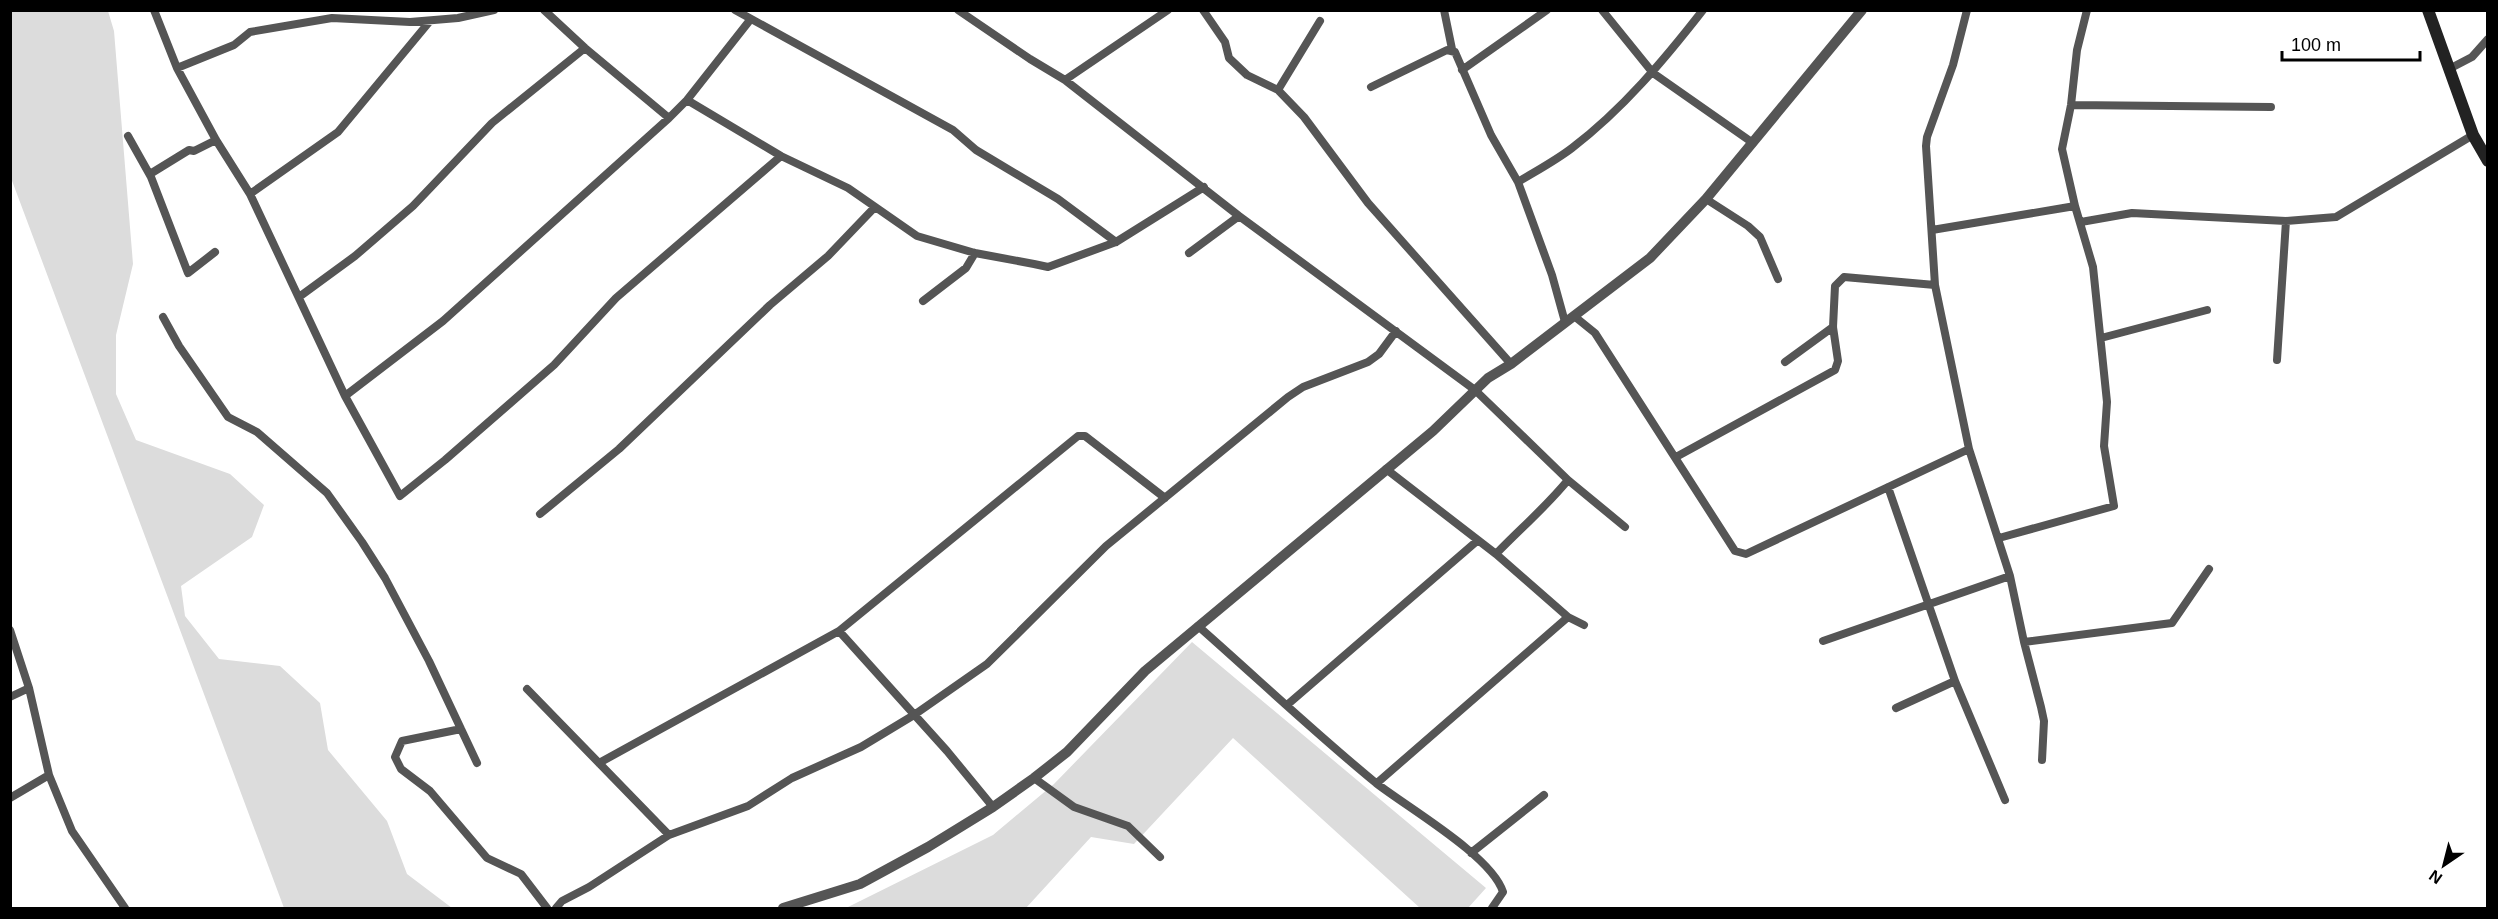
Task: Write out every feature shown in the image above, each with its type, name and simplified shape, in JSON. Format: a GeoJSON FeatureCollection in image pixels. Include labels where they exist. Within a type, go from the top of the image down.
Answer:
{"type":"FeatureCollection","features":[{"type":"Feature","properties":{"kind":"main road"},"geometry":{"type":"LineString","coordinates":[[2428,10],[2473,135],[2487,160]]}},
{"type":"Feature","properties":{"kind":"street"},"geometry":{"type":"LineString","coordinates":[[154,10],[177,68],[216,141],[250,194],[345,396],[400,496],[546,373],[616,298],[781,156]]}},
{"type":"Feature","properties":{"kind":"street"},"geometry":{"type":"LineString","coordinates":[[177,68],[234,45],[250,32],[346,17],[410,22],[458,18],[494,10]]}},
{"type":"Feature","properties":{"kind":"street"},"geometry":{"type":"LineString","coordinates":[[544,10],[585,48],[669,118]]}},
{"type":"Feature","properties":{"kind":"street"},"geometry":{"type":"LineString","coordinates":[[735,10],[953,130],[976,150],[1058,199],[1116,242]]}},
{"type":"Feature","properties":{"kind":"street"},"geometry":{"type":"LineString","coordinates":[[958,10],[1065,80],[1239,216],[1475,390],[1568,480],[1625,527]]}},
{"type":"Feature","properties":{"kind":"street"},"geometry":{"type":"LineString","coordinates":[[1065,80],[1168,10]]}},
{"type":"Feature","properties":{"kind":"street"},"geometry":{"type":"LineString","coordinates":[[1203,10],[1225,42],[1229,58],[1236,66],[1278,90],[1304,117],[1368,202],[1511,363]]}},
{"type":"Feature","properties":{"kind":"street"},"geometry":{"type":"LineString","coordinates":[[1444,10],[1452,49],[1491,135],[1518,182],[1569,319],[1595,333],[1735,551],[1746,554],[1969,449]]}},
{"type":"Feature","properties":{"kind":"street"},"geometry":{"type":"LineString","coordinates":[[1462,70],[1547,10]]}},
{"type":"Feature","properties":{"kind":"street"},"geometry":{"type":"LineString","coordinates":[[1602,10],[1653,73],[1753,143]]}},
{"type":"Feature","properties":{"kind":"street"},"geometry":{"type":"LineString","coordinates":[[1518,182],[1574,146],[1653,73],[1703,10]]}},
{"type":"Feature","properties":{"kind":"street"},"geometry":{"type":"LineString","coordinates":[[783,909],[860,884],[928,847],[993,807],[1067,752],[1145,671],[1432,431],[1488,378],[1650,258],[1706,199],[1862,10]]}},
{"type":"Feature","properties":{"kind":"street"},"geometry":{"type":"LineString","coordinates":[[1966,10],[1953,65],[1927,137],[1926,157],[1935,285],[1969,449],[2000,538],[2044,721],[2042,760]]}},
{"type":"Feature","properties":{"kind":"street"},"geometry":{"type":"LineString","coordinates":[[2000,538],[2114,506],[2104,446],[2107,402],[2093,267],[2075,206],[2062,149],[2071,105],[2077,50],[2087,10]]}},
{"type":"Feature","properties":{"kind":"street"},"geometry":{"type":"LineString","coordinates":[[345,396],[442,321],[669,118],[687,100],[750,20]]}},
{"type":"Feature","properties":{"kind":"street"},"geometry":{"type":"LineString","coordinates":[[250,194],[338,132],[430,21]]}},
{"type":"Feature","properties":{"kind":"street"},"geometry":{"type":"LineString","coordinates":[[1278,90],[1320,21]]}},
{"type":"Feature","properties":{"kind":"street"},"geometry":{"type":"LineString","coordinates":[[2449,69],[2472,57],[2487,39]]}},
{"type":"Feature","properties":{"kind":"street"},"geometry":{"type":"LineString","coordinates":[[299,297],[355,256],[413,206],[492,123],[585,48]]}},
{"type":"Feature","properties":{"kind":"street"},"geometry":{"type":"LineString","coordinates":[[1371,87],[1452,49]]}},
{"type":"Feature","properties":{"kind":"street"},"geometry":{"type":"LineString","coordinates":[[687,100],[781,156],[848,188],[917,236],[975,253],[1048,267],[1116,242],[1204,187]]}},
{"type":"Feature","properties":{"kind":"street"},"geometry":{"type":"LineString","coordinates":[[2071,105],[2271,107]]}},
{"type":"Feature","properties":{"kind":"street"},"geometry":{"type":"LineString","coordinates":[[2081,222],[2132,213],[2286,221],[2336,217],[2473,135]]}},
{"type":"Feature","properties":{"kind":"street"},"geometry":{"type":"LineString","coordinates":[[128,136],[150,174],[188,273],[215,252]]}},
{"type":"Feature","properties":{"kind":"street"},"geometry":{"type":"LineString","coordinates":[[150,174],[189,150],[194,151],[216,141]]}},
{"type":"Feature","properties":{"kind":"street"},"geometry":{"type":"LineString","coordinates":[[1706,199],[1748,226],[1760,237],[1778,279]]}},
{"type":"Feature","properties":{"kind":"street"},"geometry":{"type":"LineString","coordinates":[[1932,230],[2075,206]]}},
{"type":"Feature","properties":{"kind":"street"},"geometry":{"type":"LineString","coordinates":[[540,514],[619,449],[770,305],[828,256],[874,208]]}},
{"type":"Feature","properties":{"kind":"street"},"geometry":{"type":"LineString","coordinates":[[1189,254],[1239,216]]}},
{"type":"Feature","properties":{"kind":"street"},"geometry":{"type":"LineString","coordinates":[[2277,360],[2286,221]]}},
{"type":"Feature","properties":{"kind":"street"},"geometry":{"type":"LineString","coordinates":[[922,301],[966,268],[975,253]]}},
{"type":"Feature","properties":{"kind":"street"},"geometry":{"type":"LineString","coordinates":[[1676,457],[1835,370],[1838,362],[1833,327],[1835,286],[1844,277],[1935,285]]}},
{"type":"Feature","properties":{"kind":"street"},"geometry":{"type":"LineString","coordinates":[[2101,338],[2207,310]]}},
{"type":"Feature","properties":{"kind":"street"},"geometry":{"type":"LineString","coordinates":[[163,317],[178,346],[228,417],[257,432],[327,493],[385,578],[429,661],[477,763]]}},
{"type":"Feature","properties":{"kind":"street"},"geometry":{"type":"LineString","coordinates":[[1785,362],[1833,327]]}},
{"type":"Feature","properties":{"kind":"street"},"geometry":{"type":"LineString","coordinates":[[556,909],[562,901],[589,887],[669,835],[748,806],[792,777],[861,747],[914,715],[987,664],[1106,546],[1288,397],[1303,387],[1368,362],[1379,354],[1396,331]]}},
{"type":"Feature","properties":{"kind":"street"},"geometry":{"type":"LineString","coordinates":[[599,763],[839,631],[1078,436],[1086,436],[1166,498]]}},
{"type":"Feature","properties":{"kind":"street"},"geometry":{"type":"LineString","coordinates":[[1386,469],[1496,554],[1568,617],[1584,625]]}},
{"type":"Feature","properties":{"kind":"street"},"geometry":{"type":"LineString","coordinates":[[1496,554],[1523,526],[1548,505],[1568,480]]}},
{"type":"Feature","properties":{"kind":"street"},"geometry":{"type":"LineString","coordinates":[[1888,487],[1955,681],[2005,800]]}},
{"type":"Feature","properties":{"kind":"street"},"geometry":{"type":"LineString","coordinates":[[1287,705],[1477,541]]}},
{"type":"Feature","properties":{"kind":"street"},"geometry":{"type":"LineString","coordinates":[[2024,642],[2172,623],[2209,569]]}},
{"type":"Feature","properties":{"kind":"street"},"geometry":{"type":"LineString","coordinates":[[1823,641],[2010,576]]}},
{"type":"Feature","properties":{"kind":"street"},"geometry":{"type":"LineString","coordinates":[[1377,783],[1568,617]]}},
{"type":"Feature","properties":{"kind":"street"},"geometry":{"type":"LineString","coordinates":[[1198,626],[1377,783],[1470,852],[1495,875],[1503,892],[1492,909]]}},
{"type":"Feature","properties":{"kind":"street"},"geometry":{"type":"LineString","coordinates":[[10,630],[29,688],[49,776],[72,831],[124,909]]}},
{"type":"Feature","properties":{"kind":"street"},"geometry":{"type":"LineString","coordinates":[[839,631],[993,807]]}},
{"type":"Feature","properties":{"kind":"street"},"geometry":{"type":"LineString","coordinates":[[1896,708],[1955,681]]}},
{"type":"Feature","properties":{"kind":"street"},"geometry":{"type":"LineString","coordinates":[[10,697],[29,688]]}},
{"type":"Feature","properties":{"kind":"street"},"geometry":{"type":"LineString","coordinates":[[527,689],[669,835]]}},
{"type":"Feature","properties":{"kind":"street"},"geometry":{"type":"LineString","coordinates":[[461,729],[402,741],[395,757],[401,769],[430,791],[487,858],[521,874],[547,909]]}},
{"type":"Feature","properties":{"kind":"street"},"geometry":{"type":"LineString","coordinates":[[10,798],[49,776]]}},
{"type":"Feature","properties":{"kind":"street"},"geometry":{"type":"LineString","coordinates":[[1034,778],[1074,807],[1128,826],[1160,857]]}},
{"type":"Feature","properties":{"kind":"street"},"geometry":{"type":"LineString","coordinates":[[1470,852],[1544,795]]}},
{"type":"Feature","properties":{"kind":"shaded area"},"geometry":{"type":"Polygon","coordinates":[[[11,10],[108,11],[114,31],[133,264],[116,335],[116,394],[136,440],[230,474],[264,505],[252,537],[181,586],[185,616],[219,659],[280,666],[320,703],[328,750],[387,821],[407,874],[452,908],[284,908],[11,178],[11,10]]]}},
{"type":"Feature","properties":{"kind":"shaded area"},"geometry":{"type":"Polygon","coordinates":[[[1192,642],[1486,888],[1468,908],[1420,908],[1233,738],[1134,844],[1091,837],[1026,908],[846,908],[993,835],[1054,784],[1192,642]]]}}]}
